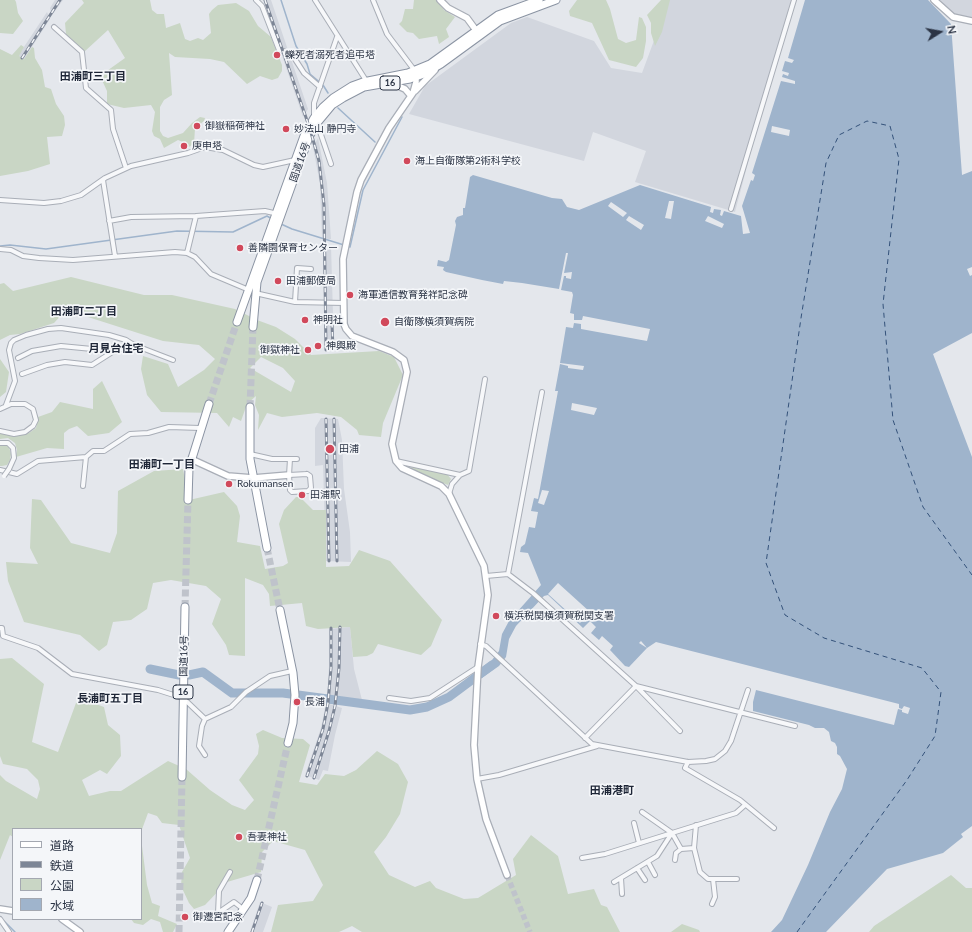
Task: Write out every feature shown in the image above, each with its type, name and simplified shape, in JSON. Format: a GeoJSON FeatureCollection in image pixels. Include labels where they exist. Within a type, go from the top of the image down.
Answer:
{"type":"FeatureCollection","features":[{"type":"Feature","properties":{"kind":"highway","name":"国道16号"},"geometry":{"type":"LineString","coordinates":[[532,4],[539,0]]}},
{"type":"Feature","properties":{"kind":"highway","name":"国道16号"},"geometry":{"type":"LineString","coordinates":[[367,84],[391,83],[441,64],[498,15],[532,4],[556,0]]}},
{"type":"Feature","properties":{"kind":"highway","name":"国道16号"},"geometry":{"type":"LineString","coordinates":[[237,322],[257,282],[295,160],[304,136],[333,98],[342,92],[367,84],[416,74],[478,33]]}},
{"type":"Feature","properties":{"kind":"highway","name":"国道16号"},"geometry":{"type":"LineString","coordinates":[[277,218],[315,121]]}},
{"type":"Feature","properties":{"kind":"highway","name":"国道16号"},"geometry":{"type":"LineString","coordinates":[[252,292],[253,327]]}},
{"type":"Feature","properties":{"kind":"highway"},"geometry":{"type":"LineString","coordinates":[[188,500],[188,478],[191,459],[209,404]]}},
{"type":"Feature","properties":{"kind":"highway"},"geometry":{"type":"LineString","coordinates":[[250,407],[250,454],[253,478],[267,548]]}},
{"type":"Feature","properties":{"kind":"highway","name":"国道16号"},"geometry":{"type":"LineString","coordinates":[[182,777],[185,607]]}},
{"type":"Feature","properties":{"kind":"highway"},"geometry":{"type":"LineString","coordinates":[[280,610],[292,671],[295,695],[293,723],[288,743]]}},
{"type":"Feature","properties":{"kind":"highway"},"geometry":{"type":"LineString","coordinates":[[228,932],[252,898],[257,880]]}},
{"type":"Feature","properties":{"kind":"street"},"geometry":{"type":"LineString","coordinates":[[256,0],[262,6],[279,50],[291,53],[304,73],[320,87]]}},
{"type":"Feature","properties":{"kind":"street"},"geometry":{"type":"LineString","coordinates":[[315,0],[367,84]]}},
{"type":"Feature","properties":{"kind":"street"},"geometry":{"type":"LineString","coordinates":[[373,0],[387,34],[416,74],[412,94]]}},
{"type":"Feature","properties":{"kind":"street"},"geometry":{"type":"LineString","coordinates":[[440,0],[448,8],[467,18],[478,33]]}},
{"type":"Feature","properties":{"kind":"street"},"geometry":{"type":"LineString","coordinates":[[732,209],[794,0]]}},
{"type":"Feature","properties":{"kind":"street"},"geometry":{"type":"LineString","coordinates":[[934,0],[953,17],[972,21]]}},
{"type":"Feature","properties":{"kind":"street"},"geometry":{"type":"LineString","coordinates":[[54,27],[82,52],[86,88],[111,110],[113,129],[126,168]]}},
{"type":"Feature","properties":{"kind":"street"},"geometry":{"type":"LineString","coordinates":[[331,164],[315,121],[314,103],[337,37]]}},
{"type":"Feature","properties":{"kind":"street"},"geometry":{"type":"LineString","coordinates":[[441,64],[412,94],[389,128],[361,180],[357,192],[344,258],[344,324],[348,333],[352,336],[393,352],[404,360],[407,372],[392,444],[396,461],[402,468],[440,486],[449,494],[484,566],[488,595],[480,644],[474,745],[477,779],[487,825],[507,875]]}},
{"type":"Feature","properties":{"kind":"street"},"geometry":{"type":"LineString","coordinates":[[391,83],[412,94]]}},
{"type":"Feature","properties":{"kind":"street"},"geometry":{"type":"LineString","coordinates":[[0,200],[44,203],[61,201],[81,195],[103,180],[126,168],[188,153],[205,146],[223,150],[254,165],[263,167],[295,160]]}},
{"type":"Feature","properties":{"kind":"street"},"geometry":{"type":"LineString","coordinates":[[103,180],[115,256]]}},
{"type":"Feature","properties":{"kind":"street"},"geometry":{"type":"LineString","coordinates":[[109,221],[131,216],[196,216],[265,211],[277,218]]}},
{"type":"Feature","properties":{"kind":"street"},"geometry":{"type":"LineString","coordinates":[[187,254],[196,216]]}},
{"type":"Feature","properties":{"kind":"street"},"geometry":{"type":"LineString","coordinates":[[0,249],[11,250],[24,256],[73,260],[175,252],[195,257],[211,274],[252,292],[295,302],[344,303]]}},
{"type":"Feature","properties":{"kind":"street"},"geometry":{"type":"LineString","coordinates":[[295,302],[297,268],[311,269]]}},
{"type":"Feature","properties":{"kind":"street"},"geometry":{"type":"LineString","coordinates":[[6,405],[16,381],[10,350],[11,343],[14,340],[48,329],[61,328],[109,335],[126,340],[134,346],[173,360]]}},
{"type":"Feature","properties":{"kind":"street"},"geometry":{"type":"LineString","coordinates":[[18,358],[32,351],[61,346],[114,351]]}},
{"type":"Feature","properties":{"kind":"street"},"geometry":{"type":"LineString","coordinates":[[22,374],[65,362],[92,365],[114,351],[134,346]]}},
{"type":"Feature","properties":{"kind":"street"},"geometry":{"type":"LineString","coordinates":[[449,494],[452,484],[460,475],[469,471],[485,379]]}},
{"type":"Feature","properties":{"kind":"street"},"geometry":{"type":"LineString","coordinates":[[508,574],[542,392]]}},
{"type":"Feature","properties":{"kind":"street"},"geometry":{"type":"LineString","coordinates":[[0,409],[6,405],[20,403],[30,406],[34,412],[36,420],[32,428],[25,432],[14,434],[0,432]]}},
{"type":"Feature","properties":{"kind":"street"},"geometry":{"type":"LineString","coordinates":[[82,486],[86,458],[93,451],[104,451],[130,434],[148,433],[169,427],[200,428]]}},
{"type":"Feature","properties":{"kind":"street"},"geometry":{"type":"LineString","coordinates":[[0,443],[8,443],[13,448],[14,458],[9,469],[2,477]]}},
{"type":"Feature","properties":{"kind":"street"},"geometry":{"type":"LineString","coordinates":[[250,454],[263,458],[297,459]]}},
{"type":"Feature","properties":{"kind":"street"},"geometry":{"type":"LineString","coordinates":[[0,470],[17,474],[38,461],[86,458]]}},
{"type":"Feature","properties":{"kind":"street"},"geometry":{"type":"LineString","coordinates":[[191,459],[228,476],[253,478],[289,475],[307,474],[310,476],[311,488],[308,491],[292,492],[290,490],[289,475],[290,459]]}},
{"type":"Feature","properties":{"kind":"street"},"geometry":{"type":"LineString","coordinates":[[396,461],[460,475]]}},
{"type":"Feature","properties":{"kind":"street"},"geometry":{"type":"LineString","coordinates":[[486,576],[508,574],[533,593],[636,686],[680,731]]}},
{"type":"Feature","properties":{"kind":"street"},"geometry":{"type":"LineString","coordinates":[[0,628],[2,628],[3,636],[38,648],[72,674],[158,690],[183,698],[205,719]]}},
{"type":"Feature","properties":{"kind":"street"},"geometry":{"type":"LineString","coordinates":[[480,644],[486,646],[592,744],[688,762],[706,761],[715,758],[725,751],[731,741],[748,690]]}},
{"type":"Feature","properties":{"kind":"street"},"geometry":{"type":"LineString","coordinates":[[389,698],[411,701],[430,698],[478,668]]}},
{"type":"Feature","properties":{"kind":"street"},"geometry":{"type":"LineString","coordinates":[[205,755],[199,746],[202,726],[205,719],[231,707],[246,692],[270,676],[292,671]]}},
{"type":"Feature","properties":{"kind":"street"},"geometry":{"type":"LineString","coordinates":[[636,686],[795,726]]}},
{"type":"Feature","properties":{"kind":"street"},"geometry":{"type":"LineString","coordinates":[[585,738],[636,686]]}},
{"type":"Feature","properties":{"kind":"street"},"geometry":{"type":"LineString","coordinates":[[477,779],[499,775],[597,746]]}},
{"type":"Feature","properties":{"kind":"street"},"geometry":{"type":"LineString","coordinates":[[688,762],[685,768],[745,805],[774,828]]}},
{"type":"Feature","properties":{"kind":"street"},"geometry":{"type":"LineString","coordinates":[[582,858],[605,854],[736,813],[745,805]]}},
{"type":"Feature","properties":{"kind":"street"},"geometry":{"type":"LineString","coordinates":[[642,812],[672,833],[681,849]]}},
{"type":"Feature","properties":{"kind":"street"},"geometry":{"type":"LineString","coordinates":[[634,823],[639,843]]}},
{"type":"Feature","properties":{"kind":"street"},"geometry":{"type":"LineString","coordinates":[[696,825],[694,848],[700,872],[708,879],[737,879]]}},
{"type":"Feature","properties":{"kind":"street"},"geometry":{"type":"LineString","coordinates":[[614,882],[657,856],[672,833]]}},
{"type":"Feature","properties":{"kind":"street"},"geometry":{"type":"LineString","coordinates":[[675,860],[676,853],[681,849],[694,848]]}},
{"type":"Feature","properties":{"kind":"street"},"geometry":{"type":"LineString","coordinates":[[648,862],[656,875]]}},
{"type":"Feature","properties":{"kind":"street"},"geometry":{"type":"LineString","coordinates":[[637,868],[645,880]]}},
{"type":"Feature","properties":{"kind":"street"},"geometry":{"type":"LineString","coordinates":[[230,872],[219,891],[218,913],[234,902],[244,910]]}},
{"type":"Feature","properties":{"kind":"street"},"geometry":{"type":"LineString","coordinates":[[620,878],[622,894]]}},
{"type":"Feature","properties":{"kind":"street"},"geometry":{"type":"LineString","coordinates":[[712,904],[715,897],[713,879]]}},
{"type":"Feature","properties":{"kind":"street"},"geometry":{"type":"LineString","coordinates":[[0,909],[12,910]]}},
{"type":"Feature","properties":{"kind":"street"},"geometry":{"type":"LineString","coordinates":[[0,919],[9,932]]}},
{"type":"Feature","properties":{"kind":"street"},"geometry":{"type":"LineString","coordinates":[[63,920],[74,930],[80,932]]}},
{"type":"Feature","properties":{"kind":"shaded area"},"geometry":{"type":"Polygon","coordinates":[[[55,0],[63,0],[52,15],[50,8],[55,0]]]}},
{"type":"Feature","properties":{"kind":"shaded area"},"geometry":{"type":"Polygon","coordinates":[[[263,0],[271,0],[308,109],[303,117],[263,0]]]}},
{"type":"Feature","properties":{"kind":"shaded area"},"geometry":{"type":"Polygon","coordinates":[[[669,0],[791,0],[735,212],[635,182],[646,151],[593,132],[584,161],[409,114],[425,86],[511,23],[527,17],[594,41],[611,68],[642,73],[669,0]]]}},
{"type":"Feature","properties":{"kind":"shaded area"},"geometry":{"type":"Polygon","coordinates":[[[940,0],[972,0],[972,17],[964,18],[953,15],[940,0]]]}},
{"type":"Feature","properties":{"kind":"shaded area"},"geometry":{"type":"Polygon","coordinates":[[[47,12],[50,19],[24,59],[18,56],[47,12]]]}},
{"type":"Feature","properties":{"kind":"shaded area"},"geometry":{"type":"Polygon","coordinates":[[[318,138],[327,183],[331,239],[322,238],[320,184],[313,147],[318,138]]]}},
{"type":"Feature","properties":{"kind":"shaded area"},"geometry":{"type":"Polygon","coordinates":[[[323,244],[331,246],[334,349],[325,350],[323,244]]]}},
{"type":"Feature","properties":{"kind":"shaded area"},"geometry":{"type":"Polygon","coordinates":[[[321,418],[338,419],[342,440],[344,489],[350,532],[351,562],[326,561],[323,465],[315,466],[315,428],[321,418]]]}},
{"type":"Feature","properties":{"kind":"shaded area"},"geometry":{"type":"Polygon","coordinates":[[[350,627],[354,669],[362,700],[355,702],[327,698],[329,629],[350,627]]]}},
{"type":"Feature","properties":{"kind":"shaded area"},"geometry":{"type":"Polygon","coordinates":[[[326,703],[342,708],[328,771],[323,770],[319,780],[305,775],[321,728],[326,703]]]}},
{"type":"Feature","properties":{"kind":"shaded area"},"geometry":{"type":"Polygon","coordinates":[[[260,902],[272,907],[263,932],[250,932],[260,902]]]}},
{"type":"Feature","properties":{"kind":"green space"},"geometry":{"type":"Polygon","coordinates":[[[0,0],[15,0],[16,2],[18,13],[23,21],[13,34],[0,33],[0,0]]]}},
{"type":"Feature","properties":{"kind":"green space"},"geometry":{"type":"Polygon","coordinates":[[[82,0],[150,0],[152,10],[157,14],[164,14],[166,28],[180,23],[185,39],[190,41],[198,38],[203,40],[211,33],[209,14],[218,5],[236,3],[249,11],[258,26],[271,37],[282,65],[282,71],[278,78],[272,80],[260,76],[247,84],[224,62],[210,59],[175,57],[169,53],[172,95],[164,100],[160,107],[160,131],[163,136],[168,138],[183,133],[200,117],[205,118],[204,121],[195,128],[194,144],[185,149],[183,142],[178,140],[164,148],[160,139],[154,136],[152,131],[155,112],[151,105],[124,108],[107,104],[107,91],[101,78],[104,76],[104,73],[125,58],[108,30],[84,52],[66,34],[65,23],[84,3],[82,0]]]}},
{"type":"Feature","properties":{"kind":"green space"},"geometry":{"type":"Polygon","coordinates":[[[414,0],[437,0],[444,10],[455,17],[446,29],[449,37],[439,44],[437,36],[419,39],[413,33],[407,32],[399,24],[402,21],[405,9],[413,9],[414,0]]]}},
{"type":"Feature","properties":{"kind":"green space"},"geometry":{"type":"Polygon","coordinates":[[[577,0],[606,0],[618,39],[626,43],[636,40],[639,17],[642,18],[646,27],[646,41],[643,58],[636,67],[609,60],[592,23],[570,16],[569,11],[577,0]]]}},
{"type":"Feature","properties":{"kind":"green space"},"geometry":{"type":"Polygon","coordinates":[[[661,0],[670,0],[662,32],[655,46],[651,33],[651,23],[647,15],[661,0]]]}},
{"type":"Feature","properties":{"kind":"green space"},"geometry":{"type":"Polygon","coordinates":[[[21,45],[24,47],[19,56],[24,59],[32,47],[34,48],[35,58],[42,70],[45,87],[51,89],[56,104],[64,116],[65,125],[62,136],[47,137],[50,164],[28,171],[0,176],[0,49],[12,55],[21,45]]]}},
{"type":"Feature","properties":{"kind":"green space"},"geometry":{"type":"Polygon","coordinates":[[[71,277],[144,295],[172,295],[235,309],[257,320],[276,327],[295,339],[311,355],[379,351],[394,357],[403,375],[383,423],[381,437],[359,435],[357,430],[341,417],[317,413],[282,417],[267,413],[258,430],[259,415],[255,405],[256,396],[247,404],[241,421],[233,417],[229,427],[217,413],[161,412],[147,395],[141,369],[143,356],[168,364],[178,387],[204,370],[215,359],[199,345],[163,341],[66,310],[54,323],[20,334],[10,335],[0,340],[0,284],[4,283],[13,291],[71,277]],[[261,357],[250,368],[291,392],[295,381],[283,368],[261,357]]]}},
{"type":"Feature","properties":{"kind":"green space"},"geometry":{"type":"Polygon","coordinates":[[[0,359],[9,372],[6,392],[0,397],[0,359]]]}},
{"type":"Feature","properties":{"kind":"green space"},"geometry":{"type":"Polygon","coordinates":[[[102,381],[122,422],[109,433],[88,436],[77,426],[64,433],[64,449],[47,448],[16,457],[17,450],[15,443],[8,438],[0,439],[0,433],[19,435],[29,433],[36,428],[38,417],[52,412],[60,402],[93,409],[93,389],[102,381]]]}},
{"type":"Feature","properties":{"kind":"green space"},"geometry":{"type":"Polygon","coordinates":[[[6,445],[9,447],[11,454],[10,460],[7,465],[0,466],[0,446],[6,445]]]}},
{"type":"Feature","properties":{"kind":"green space"},"geometry":{"type":"Polygon","coordinates":[[[411,467],[447,474],[451,479],[448,485],[409,470],[411,467]]]}},
{"type":"Feature","properties":{"kind":"green space"},"geometry":{"type":"Polygon","coordinates":[[[183,469],[189,500],[224,492],[237,506],[240,516],[237,542],[260,546],[265,569],[283,566],[288,563],[279,524],[284,510],[296,497],[300,497],[313,510],[326,510],[326,567],[349,566],[359,550],[390,561],[442,620],[431,646],[421,655],[378,644],[373,653],[367,656],[353,657],[350,627],[318,629],[306,626],[302,603],[270,606],[269,594],[263,585],[245,578],[245,656],[229,655],[226,645],[212,624],[221,599],[206,586],[171,580],[153,583],[147,609],[131,620],[113,622],[107,645],[99,651],[80,635],[24,622],[8,581],[6,562],[38,564],[30,548],[32,499],[41,500],[71,543],[110,553],[117,533],[118,491],[154,471],[183,469]]]}},
{"type":"Feature","properties":{"kind":"green space"},"geometry":{"type":"Polygon","coordinates":[[[12,658],[44,684],[32,742],[58,752],[76,703],[85,700],[104,707],[108,725],[120,735],[121,756],[107,774],[100,770],[82,780],[89,796],[110,791],[121,791],[168,761],[186,769],[210,790],[232,805],[245,810],[254,800],[239,780],[258,754],[259,746],[256,734],[263,730],[282,738],[303,739],[310,745],[299,782],[317,785],[325,774],[344,776],[356,770],[377,751],[398,764],[408,782],[400,814],[386,837],[374,852],[389,875],[415,887],[430,881],[436,888],[464,899],[478,898],[516,875],[513,859],[531,835],[558,856],[568,894],[594,889],[601,905],[607,907],[620,932],[362,932],[352,926],[339,932],[271,932],[278,905],[313,901],[323,885],[305,850],[273,841],[262,852],[261,872],[227,882],[205,905],[194,909],[189,903],[181,886],[182,872],[190,858],[179,825],[162,823],[157,816],[148,813],[142,829],[142,828],[12,828],[12,836],[10,835],[0,860],[0,775],[6,781],[37,799],[40,789],[38,780],[27,769],[3,764],[0,756],[0,659],[12,658]]]}},
{"type":"Feature","properties":{"kind":"green space"},"geometry":{"type":"Polygon","coordinates":[[[142,846],[147,885],[152,903],[160,906],[158,916],[177,924],[173,932],[163,932],[160,922],[151,919],[143,925],[134,923],[132,920],[142,920],[142,846]]]}},
{"type":"Feature","properties":{"kind":"green space"},"geometry":{"type":"Polygon","coordinates":[[[951,875],[966,888],[972,888],[972,932],[869,932],[874,926],[951,875]]]}},
{"type":"Feature","properties":{"kind":"green space"},"geometry":{"type":"Polygon","coordinates":[[[682,924],[699,930],[700,932],[671,932],[682,924]]]}},
{"type":"Feature","properties":{"kind":"water"},"geometry":{"type":"Polygon","coordinates":[[[805,0],[928,0],[951,24],[962,175],[972,171],[972,267],[967,269],[970,276],[972,275],[972,333],[933,354],[972,457],[972,826],[961,834],[963,837],[943,853],[887,869],[826,932],[771,932],[782,920],[808,865],[830,812],[842,789],[847,769],[840,756],[837,754],[837,747],[835,743],[831,741],[829,732],[824,728],[815,728],[809,725],[753,711],[753,702],[756,690],[894,725],[898,709],[908,714],[910,708],[904,706],[902,709],[899,708],[899,704],[656,642],[647,648],[629,667],[625,666],[610,650],[613,646],[602,636],[599,640],[591,633],[596,627],[590,621],[583,628],[548,595],[544,596],[516,626],[509,639],[506,657],[499,666],[482,678],[482,667],[492,660],[499,651],[502,634],[509,621],[541,585],[528,553],[520,552],[521,547],[525,544],[529,527],[535,528],[538,512],[531,511],[534,498],[538,499],[558,391],[555,391],[560,364],[568,366],[568,368],[583,370],[584,366],[560,363],[566,327],[573,328],[574,323],[581,324],[581,329],[647,341],[650,329],[583,316],[582,320],[574,320],[574,314],[570,313],[573,295],[572,292],[561,290],[564,276],[571,279],[572,272],[564,273],[568,253],[566,253],[559,289],[504,281],[503,284],[446,272],[443,270],[444,267],[437,266],[438,260],[446,262],[449,260],[456,225],[455,221],[457,217],[463,215],[463,208],[465,208],[470,177],[473,175],[552,198],[562,199],[567,207],[579,210],[640,185],[711,207],[710,212],[713,213],[714,209],[721,210],[720,215],[722,216],[724,211],[741,216],[743,234],[750,233],[742,206],[751,180],[753,181],[755,175],[752,173],[781,81],[795,84],[795,81],[782,77],[783,74],[788,76],[789,73],[782,71],[785,61],[792,63],[794,60],[788,58],[805,0]],[[772,126],[771,132],[789,136],[790,130],[772,126]],[[669,201],[665,218],[671,219],[674,201],[669,201]],[[611,202],[608,206],[623,217],[627,213],[611,202]],[[629,216],[626,220],[641,230],[644,225],[629,216]],[[708,216],[705,221],[722,228],[724,224],[708,216]],[[572,403],[571,410],[594,415],[597,408],[572,403]],[[542,490],[538,503],[544,505],[549,491],[542,490]],[[558,583],[548,594],[580,623],[590,612],[558,583]],[[641,641],[639,643],[647,648],[641,641]]]}},
{"type":"Feature","properties":{"kind":"waterway"},"geometry":{"type":"LineString","coordinates":[[281,0],[296,46],[307,64],[310,74],[323,85],[328,93]]}},
{"type":"Feature","properties":{"kind":"waterway"},"geometry":{"type":"LineString","coordinates":[[338,108],[375,142]]}},
{"type":"Feature","properties":{"kind":"waterway"},"geometry":{"type":"LineString","coordinates":[[347,246],[350,247],[363,190],[402,117]]}},
{"type":"Feature","properties":{"kind":"waterway"},"geometry":{"type":"LineString","coordinates":[[0,246],[10,245],[46,249],[177,231],[233,232],[267,216],[272,219]]}},
{"type":"Feature","properties":{"kind":"waterway"},"geometry":{"type":"LineString","coordinates":[[281,224],[292,229],[344,245]]}},
{"type":"Feature","properties":{"kind":"waterway"},"geometry":{"type":"LineString","coordinates":[[189,675],[203,672],[232,693],[283,693],[410,710],[427,707],[449,697],[492,665]]}},
{"type":"Feature","properties":{"kind":"waterway"},"geometry":{"type":"LineString","coordinates":[[150,669],[179,675]]}},
{"type":"Feature","properties":{"kind":"waterway"},"geometry":{"type":"LineString","coordinates":[[4,921],[15,932]]}},
{"type":"Feature","properties":{"kind":"ferry route"},"geometry":{"type":"LineString","coordinates":[[797,932],[907,780],[935,736],[941,692],[922,668],[824,638],[785,615],[766,563],[801,318],[826,163],[839,135],[867,121],[890,126],[899,159],[883,304],[893,420],[923,507],[972,575]]}},
{"type":"Feature","properties":{"kind":"tunnel"},"geometry":{"type":"LineString","coordinates":[[209,404],[237,322]]}},
{"type":"Feature","properties":{"kind":"tunnel"},"geometry":{"type":"LineString","coordinates":[[250,407],[253,327]]}},
{"type":"Feature","properties":{"kind":"tunnel"},"geometry":{"type":"LineString","coordinates":[[185,607],[188,500]]}},
{"type":"Feature","properties":{"kind":"tunnel"},"geometry":{"type":"LineString","coordinates":[[267,548],[280,610]]}},
{"type":"Feature","properties":{"kind":"tunnel"},"geometry":{"type":"LineString","coordinates":[[257,880],[288,743]]}},
{"type":"Feature","properties":{"kind":"tunnel"},"geometry":{"type":"LineString","coordinates":[[179,932],[182,777]]}},
{"type":"Feature","properties":{"kind":"tunnel"},"geometry":{"type":"LineString","coordinates":[[507,875],[530,932]]}},
{"type":"Feature","properties":{"kind":"railway"},"geometry":{"type":"LineString","coordinates":[[22,58],[60,0]]}},
{"type":"Feature","properties":{"kind":"railway"},"geometry":{"type":"LineString","coordinates":[[265,0],[310,129],[319,161],[324,205],[326,350]]}},
{"type":"Feature","properties":{"kind":"railway"},"geometry":{"type":"LineString","coordinates":[[332,323],[333,349]]}},
{"type":"Feature","properties":{"kind":"railway"},"geometry":{"type":"LineString","coordinates":[[326,419],[329,561]]}},
{"type":"Feature","properties":{"kind":"railway"},"geometry":{"type":"LineString","coordinates":[[334,419],[337,561]]}},
{"type":"Feature","properties":{"kind":"railway"},"geometry":{"type":"LineString","coordinates":[[314,778],[329,731],[335,706],[339,668],[340,627]]}},
{"type":"Feature","properties":{"kind":"railway"},"geometry":{"type":"LineString","coordinates":[[307,776],[323,729],[328,703],[331,668],[331,628]]}},
{"type":"Feature","properties":{"kind":"railway"},"geometry":{"type":"LineString","coordinates":[[252,932],[262,903]]}},
{"type":"Feature","properties":{"kind":"place","name":"轢死者溺死者追弔塔"},"geometry":{"type":"Point","coordinates":[277,55]}},
{"type":"Feature","properties":{"kind":"place","name":"御嶽稲荷神社"},"geometry":{"type":"Point","coordinates":[197,126]}},
{"type":"Feature","properties":{"kind":"place","name":"妙法山 静円寺"},"geometry":{"type":"Point","coordinates":[286,129]}},
{"type":"Feature","properties":{"kind":"place","name":"庚申塔"},"geometry":{"type":"Point","coordinates":[184,146]}},
{"type":"Feature","properties":{"kind":"place","name":"海上自衛隊第2術科学校"},"geometry":{"type":"Point","coordinates":[407,161]}},
{"type":"Feature","properties":{"kind":"place","name":"善隣園保育センター"},"geometry":{"type":"Point","coordinates":[240,248]}},
{"type":"Feature","properties":{"kind":"place","name":"田浦郵便局"},"geometry":{"type":"Point","coordinates":[278,281]}},
{"type":"Feature","properties":{"kind":"place","name":"海軍通信教育発祥記念碑"},"geometry":{"type":"Point","coordinates":[350,295]}},
{"type":"Feature","properties":{"kind":"place","name":"神明社"},"geometry":{"type":"Point","coordinates":[305,320]}},
{"type":"Feature","properties":{"kind":"place","name":"自衛隊横須賀病院"},"geometry":{"type":"Point","coordinates":[385,322]}},
{"type":"Feature","properties":{"kind":"place","name":"神輿殿"},"geometry":{"type":"Point","coordinates":[318,346]}},
{"type":"Feature","properties":{"kind":"place","name":"御獄神社"},"geometry":{"type":"Point","coordinates":[308,350]}},
{"type":"Feature","properties":{"kind":"place","name":"田浦"},"geometry":{"type":"Point","coordinates":[330,449]}},
{"type":"Feature","properties":{"kind":"place","name":"Rokumansen"},"geometry":{"type":"Point","coordinates":[229,484]}},
{"type":"Feature","properties":{"kind":"place","name":"田浦駅"},"geometry":{"type":"Point","coordinates":[302,495]}},
{"type":"Feature","properties":{"kind":"place","name":"横浜税関横須賀税関支署"},"geometry":{"type":"Point","coordinates":[496,616]}},
{"type":"Feature","properties":{"kind":"place","name":"長浦"},"geometry":{"type":"Point","coordinates":[297,702]}},
{"type":"Feature","properties":{"kind":"place","name":"吾妻神社"},"geometry":{"type":"Point","coordinates":[239,837]}},
{"type":"Feature","properties":{"kind":"place","name":"御遷宮記念"},"geometry":{"type":"Point","coordinates":[185,917]}},
{"type":"Feature","properties":{"kind":"district","name":"田浦町三丁目"},"geometry":{"type":"Point","coordinates":[93,76]}},
{"type":"Feature","properties":{"kind":"district","name":"田浦町二丁目"},"geometry":{"type":"Point","coordinates":[84,311]}},
{"type":"Feature","properties":{"kind":"district","name":"月見台住宅"},"geometry":{"type":"Point","coordinates":[116,348]}},
{"type":"Feature","properties":{"kind":"district","name":"田浦町一丁目"},"geometry":{"type":"Point","coordinates":[162,464]}},
{"type":"Feature","properties":{"kind":"district","name":"長浦町五丁目"},"geometry":{"type":"Point","coordinates":[110,698]}},
{"type":"Feature","properties":{"kind":"district","name":"田浦港町"},"geometry":{"type":"Point","coordinates":[612,790]}}]}
